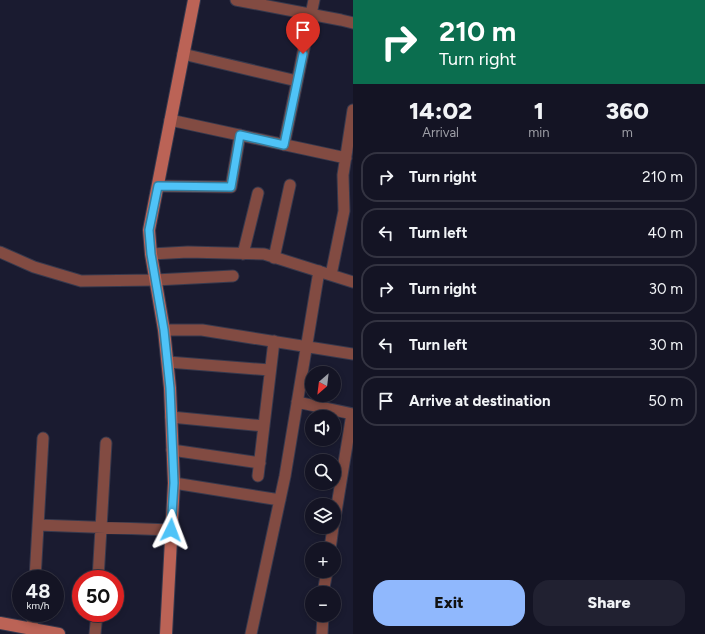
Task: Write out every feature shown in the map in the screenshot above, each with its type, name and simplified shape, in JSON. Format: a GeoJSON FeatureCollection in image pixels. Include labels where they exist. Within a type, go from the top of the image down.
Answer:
{"type":"FeatureCollection","features":[{"type":"Feature","properties":{"kind":"main road"},"geometry":{"type":"LineString","coordinates":[[166,634],[174,483],[168,362],[151,254],[149,230],[194,0]]}},
{"type":"Feature","properties":{"kind":"main road"},"geometry":{"type":"LineString","coordinates":[[0,623],[59,634]]}},
{"type":"Feature","properties":{"kind":"street"},"geometry":{"type":"LineString","coordinates":[[236,0],[353,23]]}},
{"type":"Feature","properties":{"kind":"street"},"geometry":{"type":"LineString","coordinates":[[284,145],[314,0]]}},
{"type":"Feature","properties":{"kind":"street"},"geometry":{"type":"LineString","coordinates":[[184,54],[297,81]]}},
{"type":"Feature","properties":{"kind":"street"},"geometry":{"type":"LineString","coordinates":[[331,275],[344,211],[344,175],[353,110]]}},
{"type":"Feature","properties":{"kind":"street"},"geometry":{"type":"LineString","coordinates":[[170,120],[346,158]]}},
{"type":"Feature","properties":{"kind":"street"},"geometry":{"type":"LineString","coordinates":[[158,186],[231,187],[240,135]]}},
{"type":"Feature","properties":{"kind":"street"},"geometry":{"type":"LineString","coordinates":[[274,258],[290,186]]}},
{"type":"Feature","properties":{"kind":"street"},"geometry":{"type":"LineString","coordinates":[[243,254],[258,193]]}},
{"type":"Feature","properties":{"kind":"street"},"geometry":{"type":"LineString","coordinates":[[0,252],[34,267],[81,281],[155,280],[233,276]]}},
{"type":"Feature","properties":{"kind":"street"},"geometry":{"type":"LineString","coordinates":[[151,254],[188,252],[264,254],[353,282]]}},
{"type":"Feature","properties":{"kind":"street"},"geometry":{"type":"LineString","coordinates":[[251,634],[285,476],[319,271]]}},
{"type":"Feature","properties":{"kind":"street"},"geometry":{"type":"LineString","coordinates":[[164,330],[202,330],[353,354]]}},
{"type":"Feature","properties":{"kind":"street"},"geometry":{"type":"LineString","coordinates":[[258,476],[274,341]]}},
{"type":"Feature","properties":{"kind":"street"},"geometry":{"type":"LineString","coordinates":[[168,362],[270,370]]}},
{"type":"Feature","properties":{"kind":"street"},"geometry":{"type":"LineString","coordinates":[[297,402],[352,414],[338,498]]}},
{"type":"Feature","properties":{"kind":"street"},"geometry":{"type":"LineString","coordinates":[[171,417],[264,426]]}},
{"type":"Feature","properties":{"kind":"street"},"geometry":{"type":"LineString","coordinates":[[36,570],[43,438]]}},
{"type":"Feature","properties":{"kind":"street"},"geometry":{"type":"LineString","coordinates":[[99,570],[106,443]]}},
{"type":"Feature","properties":{"kind":"street"},"geometry":{"type":"LineString","coordinates":[[172,450],[260,463]]}},
{"type":"Feature","properties":{"kind":"street"},"geometry":{"type":"LineString","coordinates":[[174,483],[280,500]]}},
{"type":"Feature","properties":{"kind":"street"},"geometry":{"type":"LineString","coordinates":[[38,526],[171,530]]}},
{"type":"Feature","properties":{"kind":"street"},"geometry":{"type":"LineString","coordinates":[[32,622],[32,629]]}},
{"type":"Feature","properties":{"kind":"street"},"geometry":{"type":"LineString","coordinates":[[95,634],[96,622]]}},
{"type":"Feature","properties":{"kind":"street"},"geometry":{"type":"LineString","coordinates":[[322,634],[323,622]]}},
{"type":"Feature","properties":{"kind":"route"},"geometry":{"type":"LineString","coordinates":[[171,530],[174,483],[170,388],[164,330],[151,254],[149,230],[158,186],[231,187],[240,135],[284,145],[303,54]]}}]}
